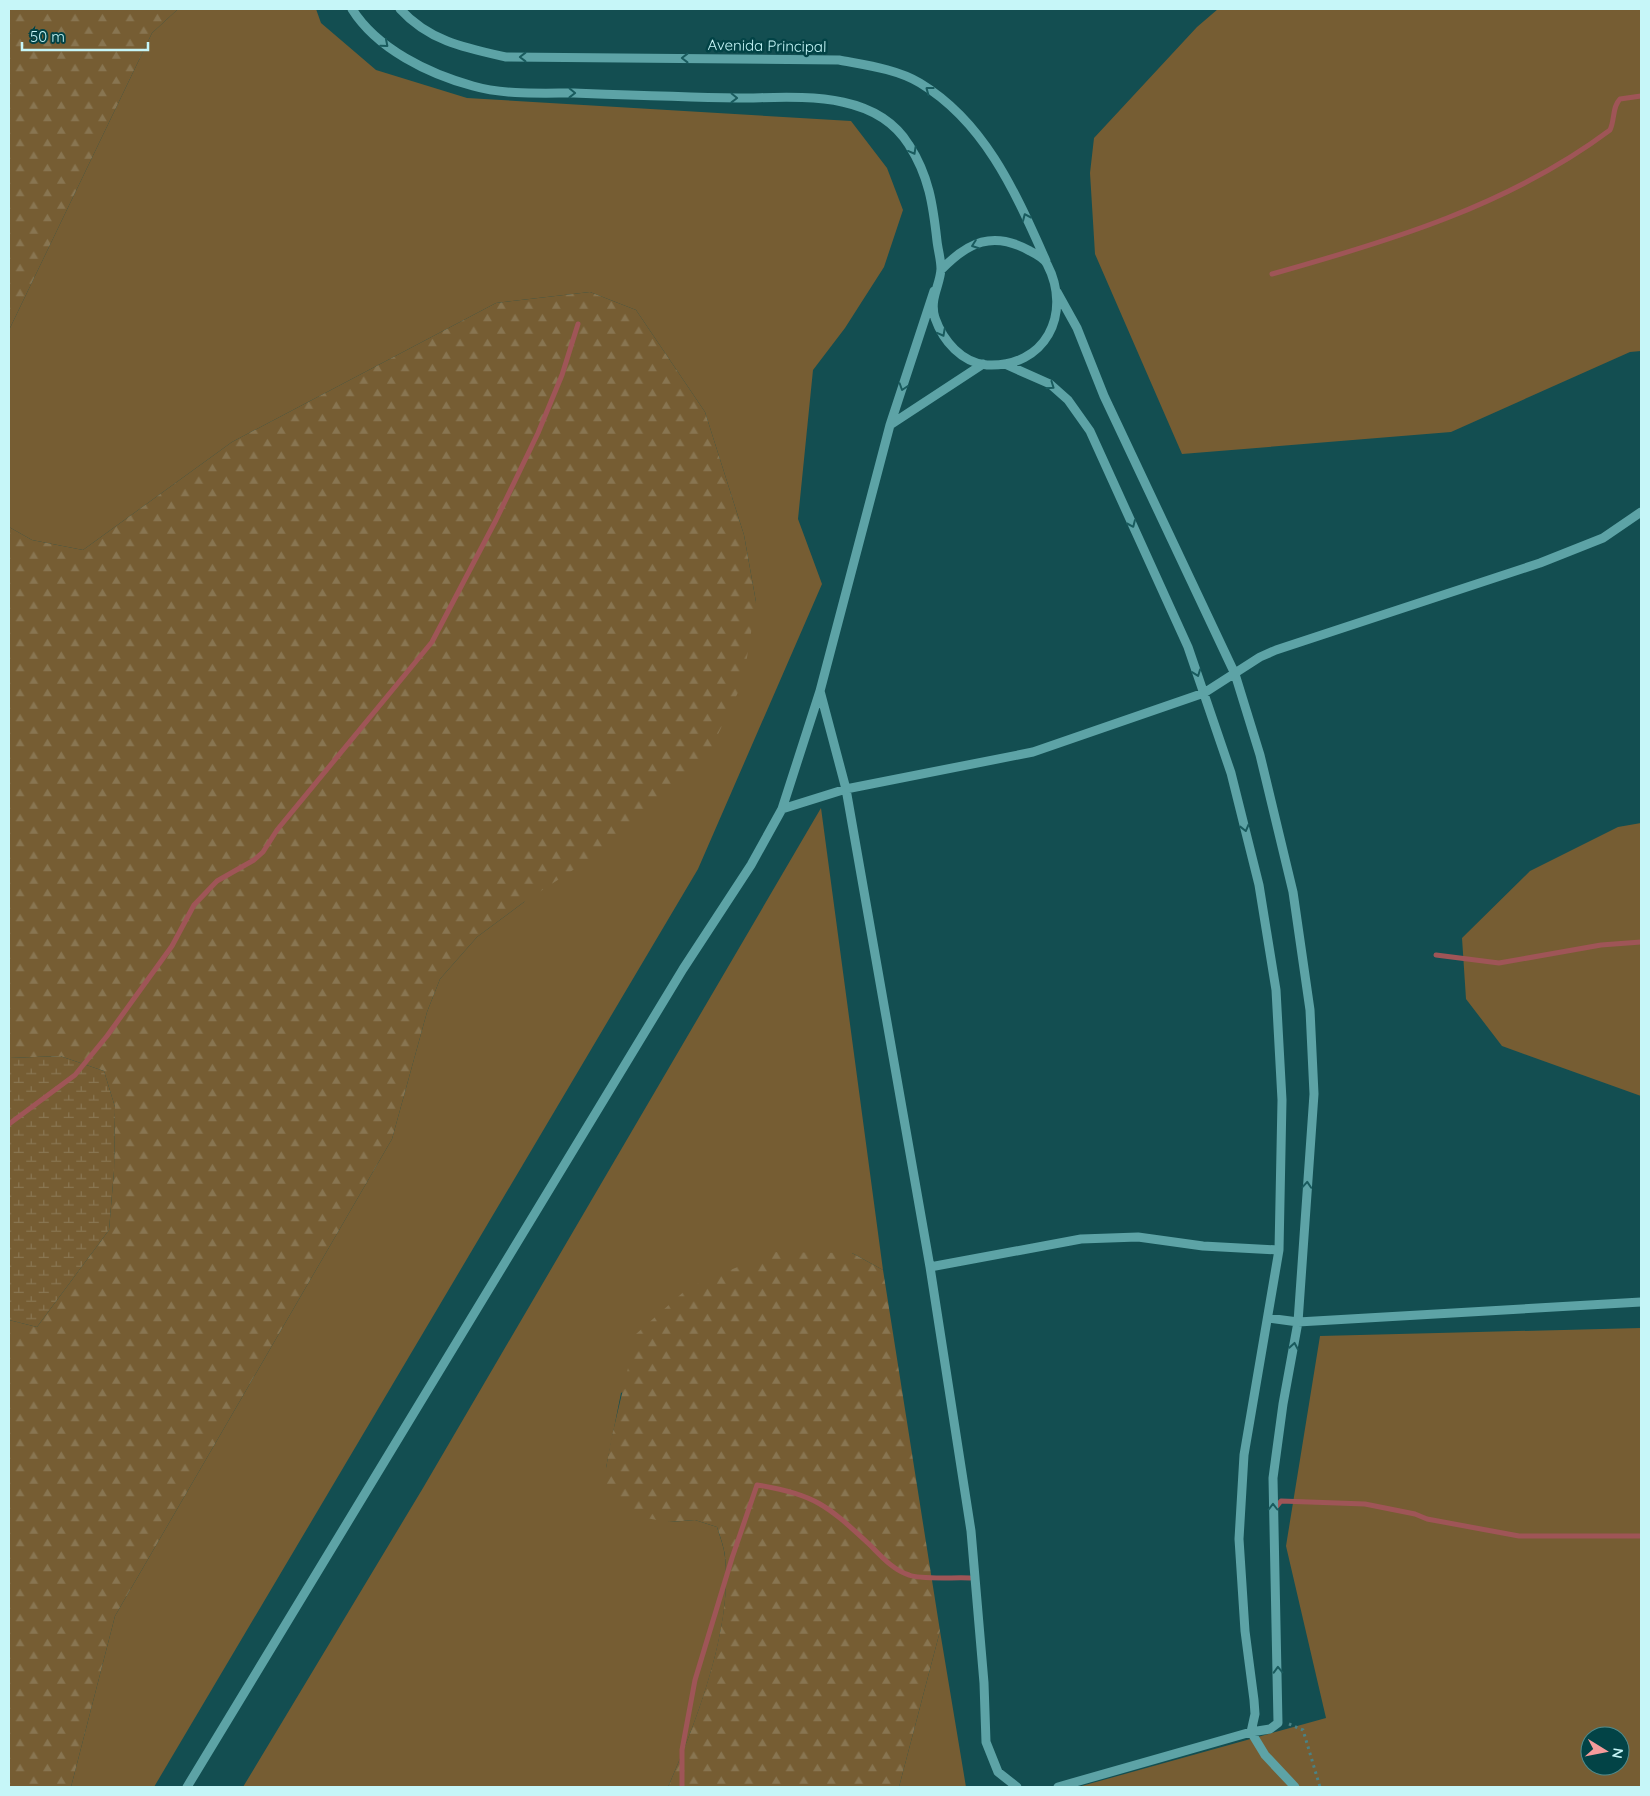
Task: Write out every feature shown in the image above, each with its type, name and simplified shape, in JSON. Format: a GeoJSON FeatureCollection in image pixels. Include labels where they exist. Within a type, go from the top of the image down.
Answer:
{"type":"FeatureCollection","features":[{"type":"Feature","properties":{"kind":"street"},"geometry":{"type":"LineString","coordinates":[[187,1787],[678,977],[751,865],[782,809],[820,691],[890,425],[941,270],[934,207],[925,173],[908,141],[883,118],[852,105],[824,98],[738,98],[519,92],[475,87],[430,71],[389,48],[357,17],[352,9]]}},
{"type":"Feature","properties":{"kind":"street","name":"Avenida Principal"},"geometry":{"type":"LineString","coordinates":[[400,9],[412,21],[454,46],[506,57],[839,60],[878,68],[919,82],[961,114],[988,146],[1022,207],[1046,262]]}},
{"type":"Feature","properties":{"kind":"street"},"geometry":{"type":"LineString","coordinates":[[941,270],[963,249],[976,243],[996,240],[1017,243],[1046,262],[1057,292],[1077,328],[1104,396],[1235,674],[1260,755],[1293,892],[1310,1010],[1314,1094],[1298,1322],[1273,1478],[1278,1723],[1270,1729],[1252,1732],[1058,1787]]}},
{"type":"Feature","properties":{"kind":"street"},"geometry":{"type":"LineString","coordinates":[[934,291],[934,315],[943,338],[960,355],[982,364],[1007,365],[1050,384],[1068,400],[1090,431],[1188,648],[1231,773],[1256,876],[1276,990],[1282,1100],[1279,1250],[1244,1455],[1240,1539],[1245,1631],[1255,1714],[1252,1732],[1265,1755],[1296,1787]]}},
{"type":"Feature","properties":{"kind":"street"},"geometry":{"type":"LineString","coordinates":[[1007,365],[1029,356],[1047,339],[1057,317],[1057,292]]}},
{"type":"Feature","properties":{"kind":"street"},"geometry":{"type":"LineString","coordinates":[[890,425],[982,364]]}},
{"type":"Feature","properties":{"kind":"street"},"geometry":{"type":"LineString","coordinates":[[782,809],[846,789],[1033,752],[1204,693],[1260,657],[1276,650],[1540,563],[1594,542],[1641,512]]}},
{"type":"Feature","properties":{"kind":"street"},"geometry":{"type":"LineString","coordinates":[[820,691],[846,789],[930,1267],[971,1531],[984,1683],[986,1742],[998,1772],[1017,1787]]}},
{"type":"Feature","properties":{"kind":"street"},"geometry":{"type":"LineString","coordinates":[[930,1267],[1081,1239],[1138,1237],[1203,1246],[1279,1250]]}},
{"type":"Feature","properties":{"kind":"street"},"geometry":{"type":"LineString","coordinates":[[1268,1318],[1298,1322],[1641,1302]]}},
{"type":"Feature","properties":{"kind":"path"},"geometry":{"type":"LineString","coordinates":[[1279,1718],[1303,1730],[1320,1787]]}},
{"type":"Feature","properties":{"kind":"green space"},"geometry":{"type":"Polygon","coordinates":[[[9,9],[178,9],[152,33],[9,330],[9,9]]]}},
{"type":"Feature","properties":{"kind":"green space"},"geometry":{"type":"Polygon","coordinates":[[[178,9],[316,9],[321,23],[376,70],[467,98],[851,121],[887,168],[903,210],[884,267],[845,328],[813,370],[798,519],[822,584],[698,869],[154,1787],[71,1787],[115,1616],[392,1139],[427,1012],[440,979],[477,937],[524,902],[756,602],[744,535],[705,412],[636,310],[590,292],[496,303],[232,442],[83,550],[32,540],[9,527],[9,330],[152,33],[178,9]]]}},
{"type":"Feature","properties":{"kind":"green space"},"geometry":{"type":"Polygon","coordinates":[[[1218,9],[1641,9],[1641,351],[1630,352],[1451,432],[1182,454],[1095,254],[1090,173],[1094,138],[1197,27],[1218,9]]]}},
{"type":"Feature","properties":{"kind":"green space"},"geometry":{"type":"Polygon","coordinates":[[[590,292],[636,310],[705,412],[744,535],[756,602],[743,682],[709,753],[616,842],[524,902],[477,937],[440,979],[427,1012],[392,1139],[115,1616],[71,1787],[9,1787],[9,1320],[37,1327],[109,1230],[114,1171],[115,1107],[104,1071],[60,1056],[9,1058],[9,527],[32,540],[83,550],[232,442],[496,303],[590,292]]]}},
{"type":"Feature","properties":{"kind":"green space"},"geometry":{"type":"Polygon","coordinates":[[[821,808],[883,1270],[852,1253],[621,1393],[606,1468],[669,1522],[695,1520],[717,1527],[725,1557],[726,1585],[718,1644],[710,1675],[690,1734],[668,1787],[243,1787],[423,1488],[821,808]]]}},
{"type":"Feature","properties":{"kind":"green space"},"geometry":{"type":"Polygon","coordinates":[[[1641,823],[1641,1096],[1502,1046],[1466,999],[1462,938],[1530,871],[1618,827],[1641,823]]]}},
{"type":"Feature","properties":{"kind":"green space"},"geometry":{"type":"Polygon","coordinates":[[[60,1056],[104,1071],[115,1107],[114,1171],[109,1230],[37,1327],[9,1320],[9,1058],[60,1056]]]}},
{"type":"Feature","properties":{"kind":"green space"},"geometry":{"type":"Polygon","coordinates":[[[773,1252],[852,1253],[883,1270],[940,1631],[899,1787],[668,1787],[690,1734],[718,1643],[726,1584],[724,1553],[717,1527],[695,1520],[669,1522],[640,1517],[615,1504],[606,1486],[606,1468],[611,1440],[636,1334],[688,1288],[773,1252]]]}},
{"type":"Feature","properties":{"kind":"green space"},"geometry":{"type":"Polygon","coordinates":[[[1641,1328],[1641,1787],[1078,1787],[1326,1718],[1286,1546],[1320,1336],[1641,1328]]]}},
{"type":"Feature","properties":{"kind":"green space"},"geometry":{"type":"Polygon","coordinates":[[[940,1631],[966,1787],[899,1787],[940,1631]]]}},
{"type":"Feature","properties":{"kind":"waterway"},"geometry":{"type":"LineString","coordinates":[[1272,274],[1404,234],[1448,218],[1532,180],[1610,130],[1617,102],[1620,99],[1641,96]]}},
{"type":"Feature","properties":{"kind":"waterway"},"geometry":{"type":"LineString","coordinates":[[9,1124],[75,1075],[107,1036],[172,946],[194,905],[217,881],[254,860],[263,852],[277,830],[432,642],[496,520],[538,433],[562,375],[578,324]]}},
{"type":"Feature","properties":{"kind":"waterway"},"geometry":{"type":"LineString","coordinates":[[1436,955],[1499,963],[1601,945],[1641,942]]}},
{"type":"Feature","properties":{"kind":"waterway"},"geometry":{"type":"LineString","coordinates":[[682,1787],[682,1750],[695,1680],[732,1558],[757,1485],[793,1493],[831,1511],[903,1573],[914,1577],[970,1578]]}},
{"type":"Feature","properties":{"kind":"waterway"},"geometry":{"type":"LineString","coordinates":[[1277,1506],[1281,1501],[1365,1504],[1415,1514],[1427,1519],[1519,1536],[1641,1536]]}}]}
